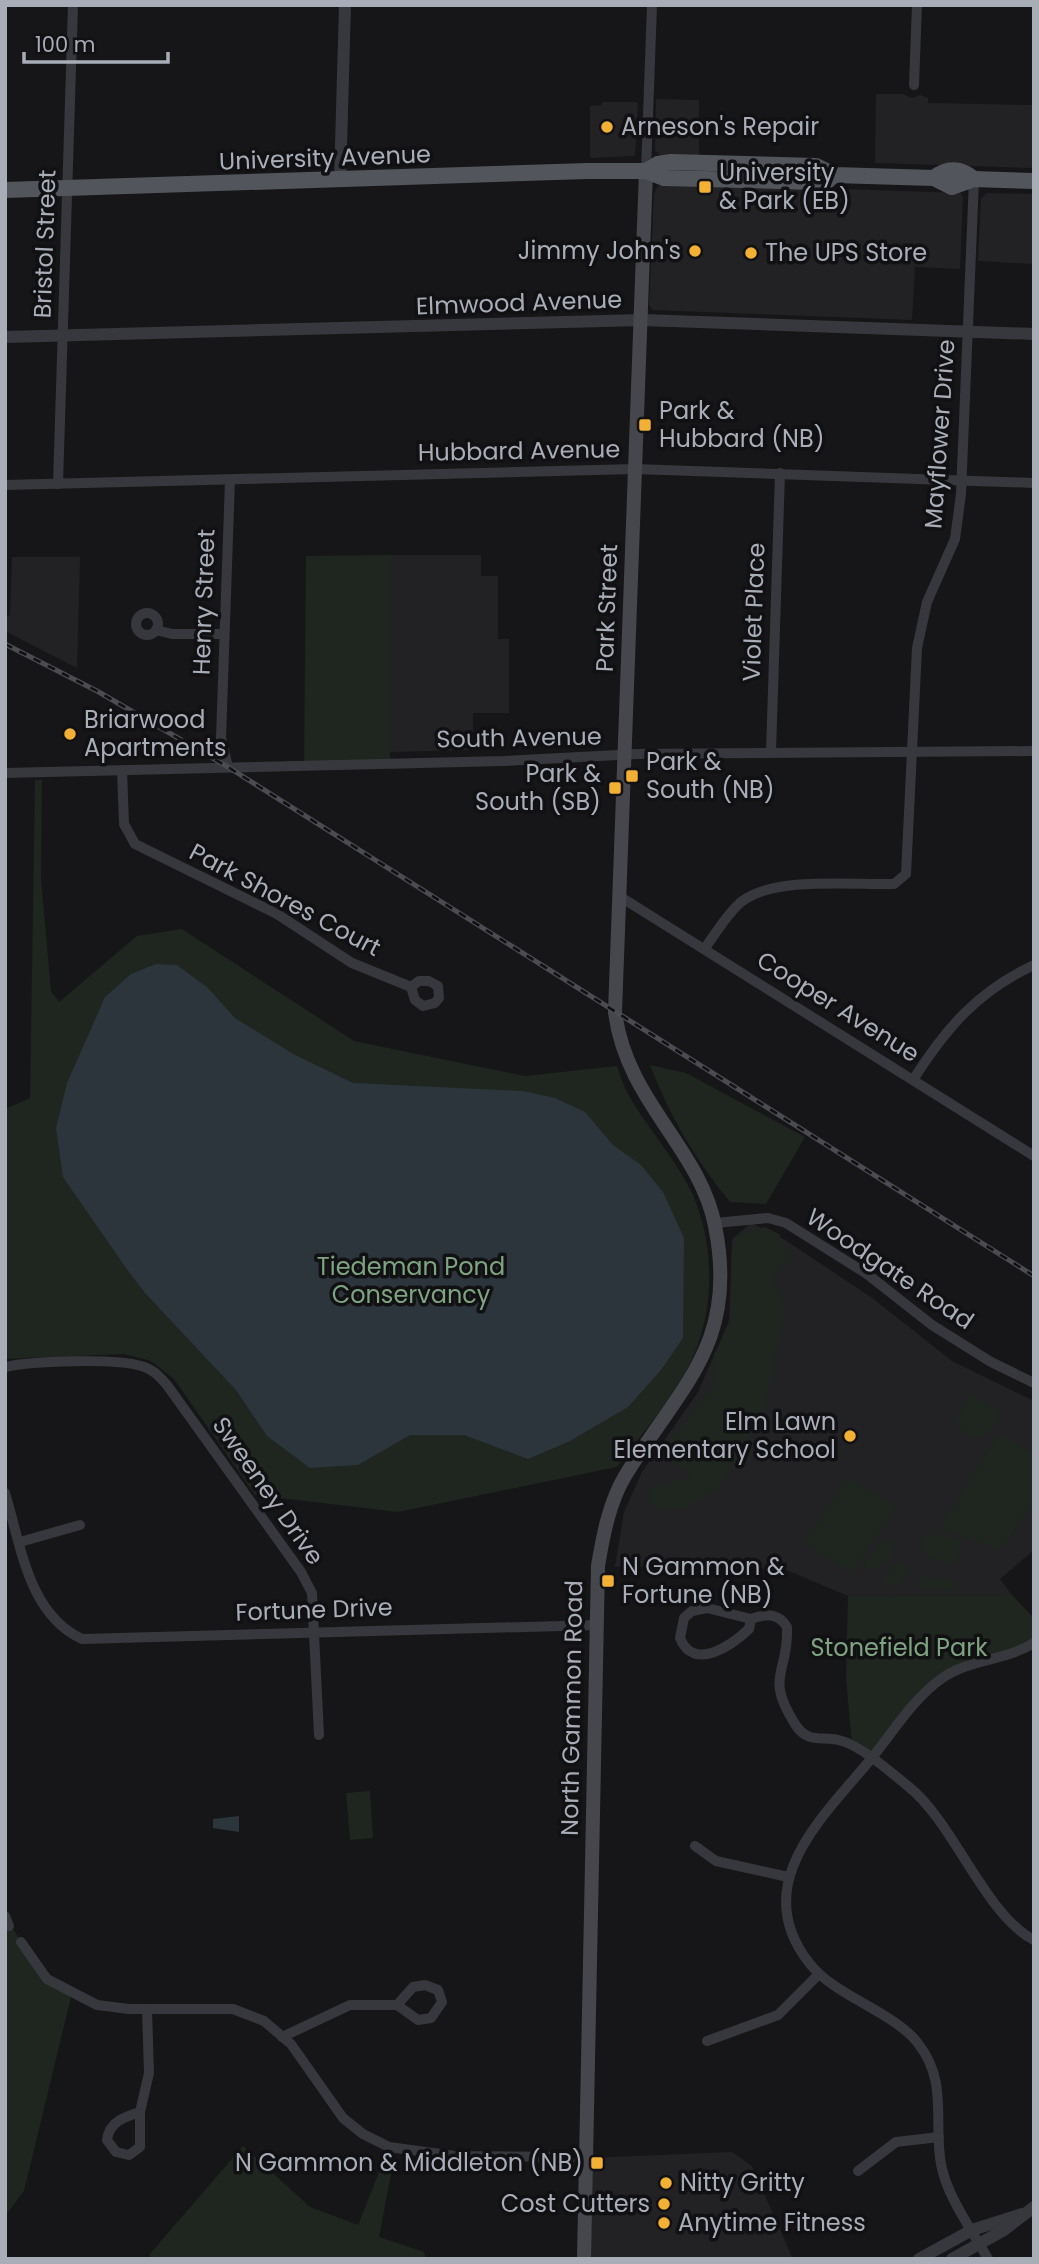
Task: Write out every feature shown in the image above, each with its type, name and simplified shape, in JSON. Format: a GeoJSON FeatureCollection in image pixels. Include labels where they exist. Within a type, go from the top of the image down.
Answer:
{"type":"FeatureCollection","features":[{"type":"Feature","properties":{"kind":"main road","name":"University Avenue"},"geometry":{"type":"LineString","coordinates":[[5,190],[646,171],[663,163],[816,166],[834,175],[934,178],[952,187],[974,179],[1034,181]]}},
{"type":"Feature","properties":{"kind":"main road","name":"Park Street"},"geometry":{"type":"LineString","coordinates":[[646,171],[615,1012],[621,1048],[641,1091],[703,1191]]}},
{"type":"Feature","properties":{"kind":"main road","name":"North Gammon Road"},"geometry":{"type":"LineString","coordinates":[[583,2259],[597,1566],[608,1516],[624,1478],[696,1373],[710,1339],[721,1276],[715,1223],[703,1191]]}},
{"type":"Feature","properties":{"kind":"street","name":"Bristol Street"},"geometry":{"type":"LineString","coordinates":[[58,484],[73,5]]}},
{"type":"Feature","properties":{"kind":"street"},"geometry":{"type":"LineString","coordinates":[[340,181],[345,5]]}},
{"type":"Feature","properties":{"kind":"street","name":"Park Street"},"geometry":{"type":"LineString","coordinates":[[646,171],[652,5]]}},
{"type":"Feature","properties":{"kind":"street"},"geometry":{"type":"LineString","coordinates":[[914,85],[917,5]]}},
{"type":"Feature","properties":{"kind":"street","name":"Mayflower Drive"},"geometry":{"type":"LineString","coordinates":[[705,948],[741,902],[757,893],[784,887],[894,884],[906,874],[918,648],[922,619],[955,540],[961,481],[974,179]]}},
{"type":"Feature","properties":{"kind":"street","name":"Elmwood Avenue"},"geometry":{"type":"LineString","coordinates":[[5,337],[642,320],[1034,334]]}},
{"type":"Feature","properties":{"kind":"street","name":"Hubbard Avenue"},"geometry":{"type":"LineString","coordinates":[[5,485],[635,469],[1034,483]]}},
{"type":"Feature","properties":{"kind":"street","name":"Violet Place"},"geometry":{"type":"LineString","coordinates":[[771,752],[780,473]]}},
{"type":"Feature","properties":{"kind":"street","name":"Henry Street"},"geometry":{"type":"LineString","coordinates":[[228,767],[221,737],[230,480]]}},
{"type":"Feature","properties":{"kind":"street"},"geometry":{"type":"LineString","coordinates":[[156,630],[172,634],[223,634]]}},
{"type":"Feature","properties":{"kind":"street","name":"South Avenue"},"geometry":{"type":"LineString","coordinates":[[5,773],[624,755],[1034,751]]}},
{"type":"Feature","properties":{"kind":"street","name":"Park Shores Court"},"geometry":{"type":"LineString","coordinates":[[122,770],[124,824],[135,844],[277,914],[352,963],[411,987]]}},
{"type":"Feature","properties":{"kind":"street","name":"Cooper Avenue"},"geometry":{"type":"LineString","coordinates":[[619,895],[1034,1156]]}},
{"type":"Feature","properties":{"kind":"street"},"geometry":{"type":"LineString","coordinates":[[913,1080],[944,1033],[974,1003],[1002,980],[1034,965]]}},
{"type":"Feature","properties":{"kind":"street","name":"Woodgate Road"},"geometry":{"type":"LineString","coordinates":[[715,1223],[768,1218],[786,1223],[867,1274],[932,1325],[991,1362],[1034,1383]]}},
{"type":"Feature","properties":{"kind":"street","name":"Sweeney Drive"},"geometry":{"type":"LineString","coordinates":[[5,1367],[25,1364],[129,1363],[151,1370],[167,1385],[301,1572],[312,1593],[319,1735]]}},
{"type":"Feature","properties":{"kind":"street"},"geometry":{"type":"LineString","coordinates":[[5,1493],[20,1542],[80,1525]]}},
{"type":"Feature","properties":{"kind":"street","name":"Fortune Drive"},"geometry":{"type":"LineString","coordinates":[[20,1542],[38,1601],[60,1627],[82,1639],[597,1625]]}},
{"type":"Feature","properties":{"kind":"street"},"geometry":{"type":"LineString","coordinates":[[751,1619],[749,1629],[722,1651],[694,1652],[682,1645],[680,1638],[684,1618],[699,1609],[723,1610],[751,1619],[778,1616],[787,1627],[778,1690],[797,1728],[815,1740],[844,1741],[924,1802],[1003,1912],[1034,1940]]}},
{"type":"Feature","properties":{"kind":"street"},"geometry":{"type":"LineString","coordinates":[[988,2259],[945,2179],[939,2137],[940,2099],[933,2071],[916,2042],[819,1974],[804,1955],[789,1922],[788,1877],[804,1842],[870,1759],[939,1680],[960,1668],[1034,1643]]}},
{"type":"Feature","properties":{"kind":"street"},"geometry":{"type":"LineString","coordinates":[[695,1846],[716,1861],[788,1877]]}},
{"type":"Feature","properties":{"kind":"street"},"geometry":{"type":"LineString","coordinates":[[21,1942],[47,1979],[96,2005],[233,2009],[264,2021],[291,2044],[343,2118],[363,2134],[389,2147],[455,2156],[586,2157]]}},
{"type":"Feature","properties":{"kind":"street"},"geometry":{"type":"LineString","coordinates":[[706,2042],[778,2015],[819,1974]]}},
{"type":"Feature","properties":{"kind":"street"},"geometry":{"type":"LineString","coordinates":[[282,2036],[350,2005],[397,2005]]}},
{"type":"Feature","properties":{"kind":"street"},"geometry":{"type":"LineString","coordinates":[[140,2112],[149,2073],[147,2008]]}},
{"type":"Feature","properties":{"kind":"street"},"geometry":{"type":"LineString","coordinates":[[858,2172],[896,2142],[939,2137]]}},
{"type":"Feature","properties":{"kind":"street"},"geometry":{"type":"LineString","coordinates":[[919,2259],[972,2230],[1028,2210]]}},
{"type":"Feature","properties":{"kind":"street"},"geometry":{"type":"LineString","coordinates":[[952,2259],[1004,2230],[1028,2210]]}},
{"type":"Feature","properties":{"kind":"shaded area"},"geometry":{"type":"Polygon","coordinates":[[[876,94],[903,94],[912,98],[921,95],[928,98],[928,103],[1034,105],[1034,168],[875,163],[876,94]]]}},
{"type":"Feature","properties":{"kind":"shaded area"},"geometry":{"type":"Polygon","coordinates":[[[656,99],[699,100],[699,158],[662,156],[655,151],[656,99]]]}},
{"type":"Feature","properties":{"kind":"shaded area"},"geometry":{"type":"Polygon","coordinates":[[[602,102],[638,102],[635,156],[590,158],[590,106],[602,105],[602,102]]]}},
{"type":"Feature","properties":{"kind":"shaded area"},"geometry":{"type":"Polygon","coordinates":[[[668,183],[960,193],[963,196],[960,269],[915,267],[912,320],[652,310],[649,304],[654,194],[658,186],[668,183]]]}},
{"type":"Feature","properties":{"kind":"shaded area"},"geometry":{"type":"Polygon","coordinates":[[[987,193],[1034,194],[1034,264],[978,261],[981,199],[987,193]]]}},
{"type":"Feature","properties":{"kind":"shaded area"},"geometry":{"type":"Polygon","coordinates":[[[390,555],[481,555],[481,576],[498,576],[498,639],[509,639],[509,713],[473,713],[473,750],[390,752],[390,555]]]}},
{"type":"Feature","properties":{"kind":"shaded area"},"geometry":{"type":"Polygon","coordinates":[[[12,557],[80,557],[77,668],[5,631],[5,615],[10,616],[12,557]]]}},
{"type":"Feature","properties":{"kind":"shaded area","name":"Tiedeman Pond Conservancy"},"geometry":{"type":"Polygon","coordinates":[[[156,964],[177,965],[208,988],[235,1018],[295,1055],[353,1083],[523,1091],[555,1098],[585,1112],[613,1145],[641,1165],[663,1192],[684,1238],[683,1338],[661,1370],[628,1407],[570,1441],[528,1459],[464,1435],[410,1435],[358,1465],[310,1468],[267,1436],[236,1390],[145,1293],[63,1177],[56,1128],[67,1083],[105,997],[131,974],[156,964]]]}},
{"type":"Feature","properties":{"kind":"shaded area","name":"Elm Lawn Elementary School"},"geometry":{"type":"Polygon","coordinates":[[[751,1223],[785,1240],[871,1297],[952,1361],[1034,1401],[1034,1550],[1000,1579],[1012,1595],[848,1596],[784,1569],[615,1567],[624,1512],[642,1472],[698,1392],[729,1321],[732,1239],[751,1223]]]}},
{"type":"Feature","properties":{"kind":"shaded area"},"geometry":{"type":"Polygon","coordinates":[[[239,1816],[239,1832],[213,1828],[213,1819],[239,1816]]]}},
{"type":"Feature","properties":{"kind":"shaded area"},"geometry":{"type":"Polygon","coordinates":[[[732,2152],[752,2166],[793,2259],[584,2259],[587,2158],[732,2152]]]}},
{"type":"Feature","properties":{"kind":"green space"},"geometry":{"type":"Polygon","coordinates":[[[390,555],[390,762],[304,766],[306,556],[390,555]]]}},
{"type":"Feature","properties":{"kind":"green space","name":"Tiedeman Pond Conservancy"},"geometry":{"type":"Polygon","coordinates":[[[35,780],[42,780],[41,878],[51,991],[59,1002],[137,936],[182,929],[354,1041],[525,1076],[617,1066],[623,1084],[639,1113],[693,1195],[705,1232],[709,1290],[703,1329],[682,1378],[617,1467],[398,1512],[255,1495],[174,1379],[151,1361],[124,1354],[5,1359],[5,1109],[30,1098],[35,780]]]}},
{"type":"Feature","properties":{"kind":"green space"},"geometry":{"type":"Polygon","coordinates":[[[650,1065],[686,1073],[805,1137],[766,1204],[730,1202],[684,1137],[650,1065]]]}},
{"type":"Feature","properties":{"kind":"green space"},"geometry":{"type":"Polygon","coordinates":[[[765,1227],[779,1234],[789,1258],[776,1272],[771,1283],[780,1292],[784,1312],[763,1416],[717,1489],[687,1508],[661,1509],[649,1502],[648,1490],[691,1474],[660,1453],[714,1386],[714,1354],[732,1323],[732,1251],[738,1235],[765,1227]]]}},
{"type":"Feature","properties":{"kind":"green space"},"geometry":{"type":"Polygon","coordinates":[[[970,1392],[997,1410],[997,1424],[984,1436],[970,1436],[962,1430],[957,1421],[970,1392]]]}},
{"type":"Feature","properties":{"kind":"green space"},"geometry":{"type":"Polygon","coordinates":[[[1000,1433],[1034,1454],[1034,1502],[999,1550],[940,1528],[1000,1433]]]}},
{"type":"Feature","properties":{"kind":"green space"},"geometry":{"type":"Polygon","coordinates":[[[849,1477],[895,1507],[851,1573],[805,1543],[849,1477]]]}},
{"type":"Feature","properties":{"kind":"green space"},"geometry":{"type":"Polygon","coordinates":[[[938,1532],[962,1541],[953,1566],[928,1557],[922,1541],[924,1534],[936,1538],[938,1532]]]}},
{"type":"Feature","properties":{"kind":"green space"},"geometry":{"type":"Polygon","coordinates":[[[883,1540],[889,1540],[892,1546],[890,1559],[874,1571],[864,1563],[883,1540]]]}},
{"type":"Feature","properties":{"kind":"green space"},"geometry":{"type":"Polygon","coordinates":[[[897,1560],[909,1569],[897,1587],[891,1587],[884,1580],[897,1560]]]}},
{"type":"Feature","properties":{"kind":"green space"},"geometry":{"type":"Polygon","coordinates":[[[920,1576],[956,1581],[954,1591],[919,1587],[920,1576]]]}},
{"type":"Feature","properties":{"kind":"green space","name":"Stonefield Park"},"geometry":{"type":"Polygon","coordinates":[[[1012,1595],[1034,1618],[1034,1643],[939,1680],[870,1759],[852,1745],[846,1678],[848,1596],[1012,1595]]]}},
{"type":"Feature","properties":{"kind":"green space"},"geometry":{"type":"Polygon","coordinates":[[[370,1791],[373,1838],[350,1840],[346,1793],[370,1791]]]}},
{"type":"Feature","properties":{"kind":"green space"},"geometry":{"type":"Polygon","coordinates":[[[5,1916],[36,1966],[72,1993],[24,2191],[5,2216],[5,1916]]]}},
{"type":"Feature","properties":{"kind":"green space"},"geometry":{"type":"Polygon","coordinates":[[[243,2146],[310,2207],[358,2225],[389,2147],[396,2149],[379,2237],[424,2252],[426,2259],[153,2259],[149,2255],[243,2146]]]}},
{"type":"Feature","properties":{"kind":"railway"},"geometry":{"type":"LineString","coordinates":[[5,644],[97,691],[228,767],[1034,1276]]}},
{"type":"Feature","properties":{"kind":"place","name":"Arneson's Repair"},"geometry":{"type":"Point","coordinates":[607,127]}},
{"type":"Feature","properties":{"kind":"place","name":"University & Park (EB)"},"geometry":{"type":"Point","coordinates":[705,187]}},
{"type":"Feature","properties":{"kind":"place","name":"Jimmy John's"},"geometry":{"type":"Point","coordinates":[695,251]}},
{"type":"Feature","properties":{"kind":"place","name":"The UPS Store"},"geometry":{"type":"Point","coordinates":[751,253]}},
{"type":"Feature","properties":{"kind":"place","name":"Park & Hubbard (NB)"},"geometry":{"type":"Point","coordinates":[645,425]}},
{"type":"Feature","properties":{"kind":"place","name":"Briarwood Apartments"},"geometry":{"type":"Point","coordinates":[70,734]}},
{"type":"Feature","properties":{"kind":"place","name":"Park & South (NB)"},"geometry":{"type":"Point","coordinates":[632,776]}},
{"type":"Feature","properties":{"kind":"place","name":"Park & South (SB)"},"geometry":{"type":"Point","coordinates":[615,788]}},
{"type":"Feature","properties":{"kind":"place","name":"Elm Lawn Elementary School"},"geometry":{"type":"Point","coordinates":[850,1436]}},
{"type":"Feature","properties":{"kind":"place","name":"N Gammon & Fortune (NB)"},"geometry":{"type":"Point","coordinates":[608,1581]}},
{"type":"Feature","properties":{"kind":"place","name":"N Gammon & Middleton (NB)"},"geometry":{"type":"Point","coordinates":[597,2163]}},
{"type":"Feature","properties":{"kind":"place","name":"Nitty Gritty"},"geometry":{"type":"Point","coordinates":[666,2183]}},
{"type":"Feature","properties":{"kind":"place","name":"Cost Cutters"},"geometry":{"type":"Point","coordinates":[664,2204]}},
{"type":"Feature","properties":{"kind":"place","name":"Anytime Fitness"},"geometry":{"type":"Point","coordinates":[664,2223]}}]}
